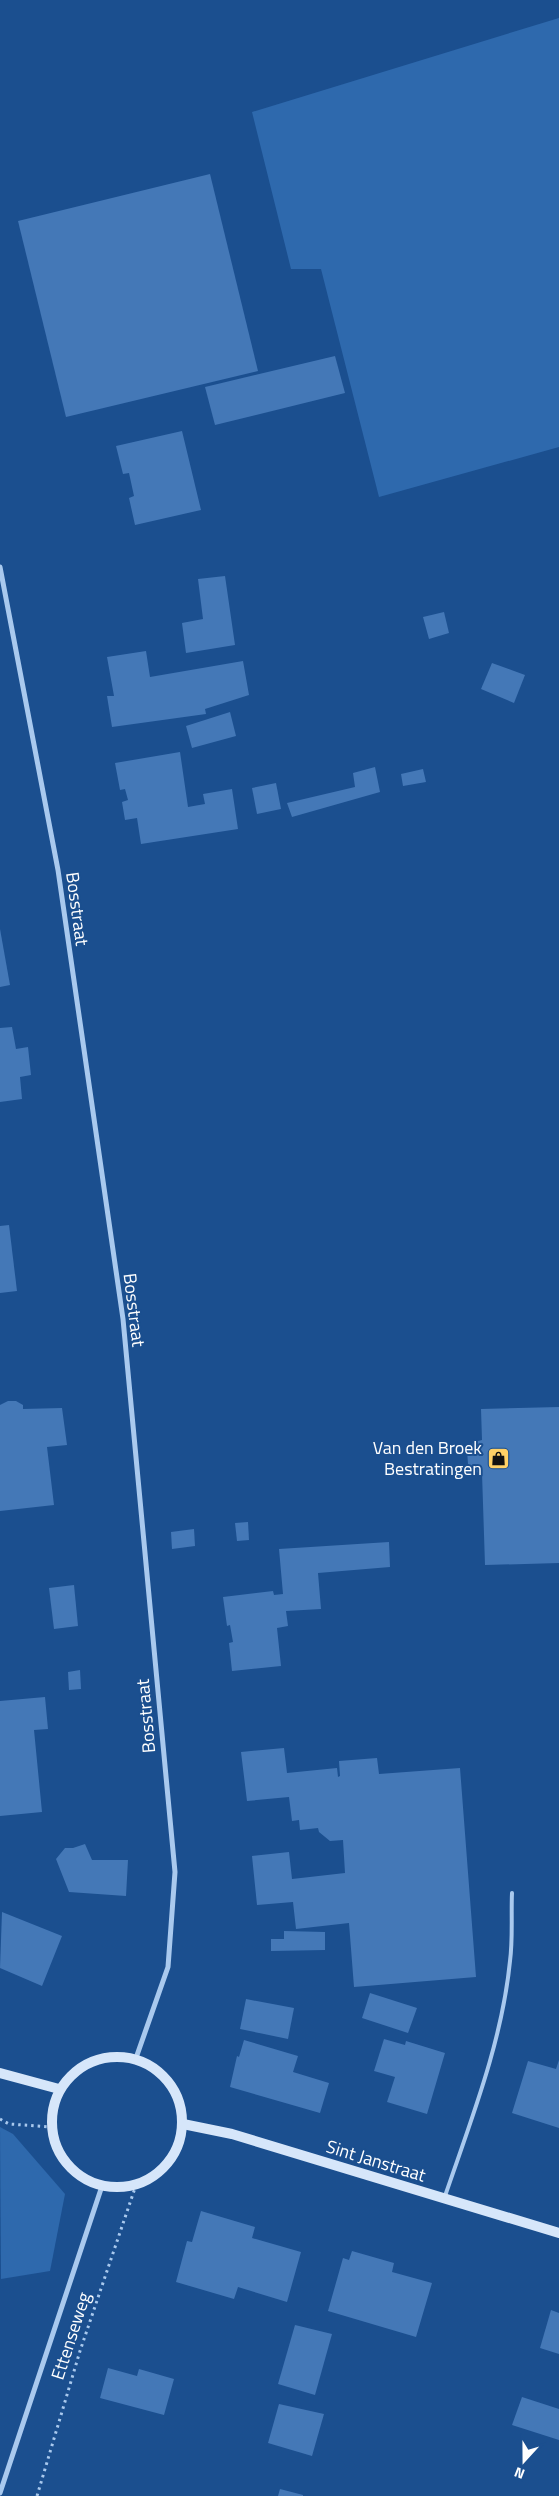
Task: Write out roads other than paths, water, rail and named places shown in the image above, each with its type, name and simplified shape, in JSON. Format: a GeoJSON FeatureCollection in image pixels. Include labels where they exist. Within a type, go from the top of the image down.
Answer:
{"type":"FeatureCollection","features":[{"type":"Feature","properties":{"kind":"street","name":"Bosstraat"},"geometry":{"type":"LineString","coordinates":[[0,567],[58,870],[123,1319],[174,1862],[173,1925],[168,1967],[136,2058]]}},
{"type":"Feature","properties":{"kind":"street"},"geometry":{"type":"LineString","coordinates":[[106,2056],[136,2058],[161,2072],[178,2096],[183,2124],[176,2151],[160,2172],[136,2185],[119,2188],[102,2186],[77,2174],[59,2153],[51,2127],[52,2107],[59,2088],[79,2067],[106,2056]]}},
{"type":"Feature","properties":{"kind":"street"},"geometry":{"type":"LineString","coordinates":[[0,2073],[59,2088]]}},
{"type":"Feature","properties":{"kind":"street","name":"Sint Janstraat"},"geometry":{"type":"LineString","coordinates":[[183,2124],[232,2134],[559,2233]]}},
{"type":"Feature","properties":{"kind":"street","name":"Ettenseweg"},"geometry":{"type":"LineString","coordinates":[[0,2493],[102,2186]]}},
{"type":"Feature","properties":{"kind":"lane"},"geometry":{"type":"LineString","coordinates":[[444,2198],[484,2084],[501,2015],[510,1961],[512,1893]]}},
{"type":"Feature","properties":{"kind":"place","name":"Van den Broek Bestratingen"},"geometry":{"type":"Point","coordinates":[498,1458]}}]}
